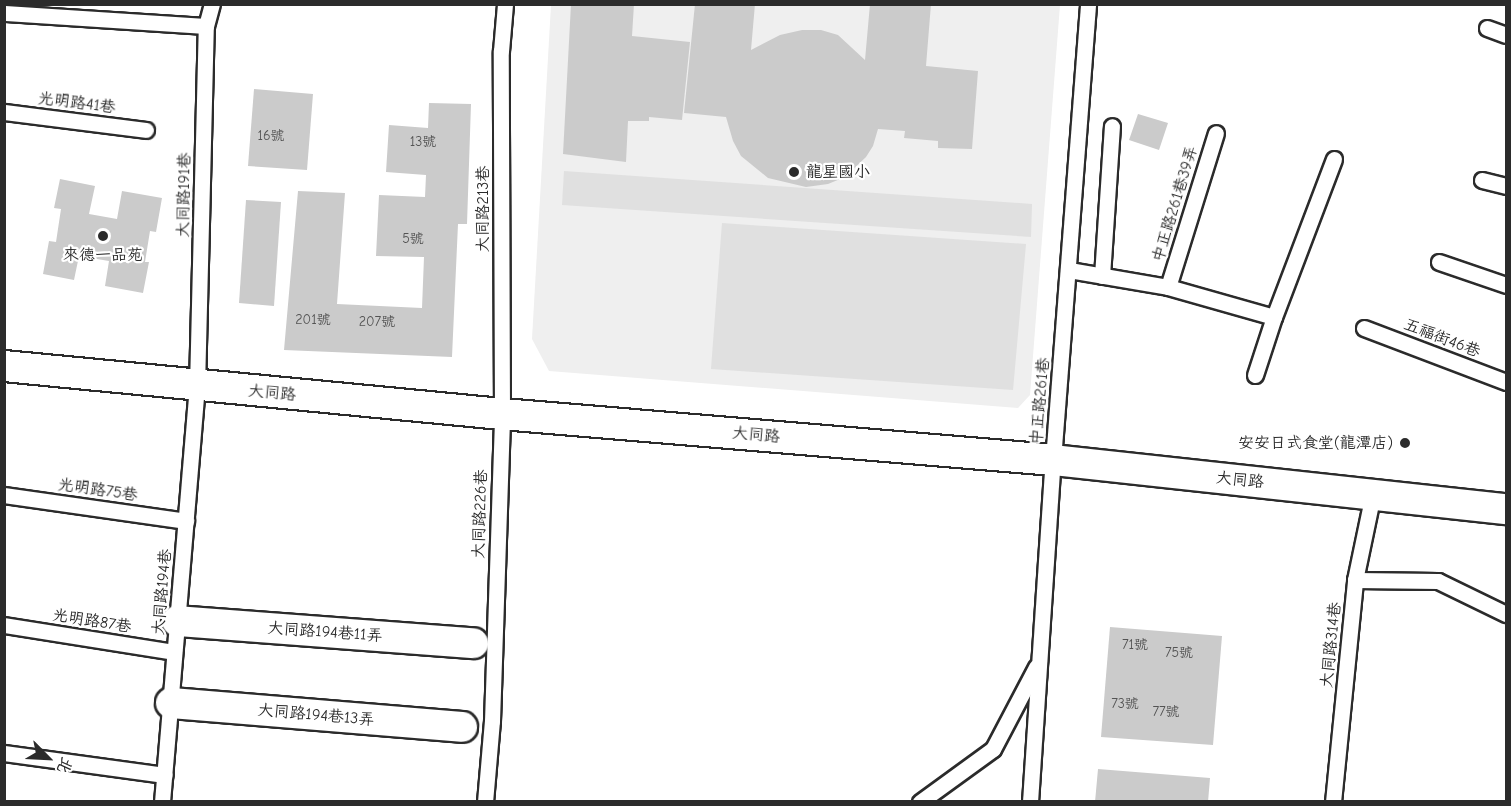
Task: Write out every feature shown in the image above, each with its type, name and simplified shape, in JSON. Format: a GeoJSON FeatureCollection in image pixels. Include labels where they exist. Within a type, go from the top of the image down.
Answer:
{"type":"FeatureCollection","features":[{"type":"Feature","properties":{"kind":"street","name":"大同路"},"geometry":{"type":"LineString","coordinates":[[4,366],[197,387],[1053,460],[1506,509]]}},
{"type":"Feature","properties":{"kind":"street","name":"大同路194巷11弄"},"geometry":{"type":"LineString","coordinates":[[177,621],[473,644]]}},
{"type":"Feature","properties":{"kind":"street","name":"大同路194巷13弄"},"geometry":{"type":"LineString","coordinates":[[171,703],[462,727]]}},
{"type":"Feature","properties":{"kind":"lane","name":"大同路191巷"},"geometry":{"type":"LineString","coordinates":[[197,387],[206,26],[212,4]]}},
{"type":"Feature","properties":{"kind":"lane","name":"大同路213巷"},"geometry":{"type":"LineString","coordinates":[[502,414],[501,51],[505,4]]}},
{"type":"Feature","properties":{"kind":"lane","name":"中正路261巷"},"geometry":{"type":"LineString","coordinates":[[1030,801],[1053,460],[1088,4]]}},
{"type":"Feature","properties":{"kind":"lane"},"geometry":{"type":"LineString","coordinates":[[4,13],[206,26]]}},
{"type":"Feature","properties":{"kind":"lane"},"geometry":{"type":"LineString","coordinates":[[1487,28],[1506,35]]}},
{"type":"Feature","properties":{"kind":"lane","name":"光明路41巷"},"geometry":{"type":"LineString","coordinates":[[4,112],[146,130]]}},
{"type":"Feature","properties":{"kind":"lane"},"geometry":{"type":"LineString","coordinates":[[1102,276],[1112,126]]}},
{"type":"Feature","properties":{"kind":"lane","name":"中正路261巷39弄"},"geometry":{"type":"LineString","coordinates":[[1168,287],[1216,133]]}},
{"type":"Feature","properties":{"kind":"lane"},"geometry":{"type":"LineString","coordinates":[[1255,375],[1274,317],[1334,159]]}},
{"type":"Feature","properties":{"kind":"lane"},"geometry":{"type":"LineString","coordinates":[[1482,180],[1506,186]]}},
{"type":"Feature","properties":{"kind":"lane"},"geometry":{"type":"LineString","coordinates":[[1439,262],[1506,285]]}},
{"type":"Feature","properties":{"kind":"lane"},"geometry":{"type":"LineString","coordinates":[[1069,270],[1168,287],[1274,317]]}},
{"type":"Feature","properties":{"kind":"lane","name":"五福街46巷"},"geometry":{"type":"LineString","coordinates":[[1364,328],[1506,382]]}},
{"type":"Feature","properties":{"kind":"lane","name":"大同路194巷"},"geometry":{"type":"LineString","coordinates":[[162,801],[197,387]]}},
{"type":"Feature","properties":{"kind":"lane","name":"大同路226巷"},"geometry":{"type":"LineString","coordinates":[[485,801],[492,722],[502,414]]}},
{"type":"Feature","properties":{"kind":"lane","name":"大同路314巷"},"geometry":{"type":"LineString","coordinates":[[1333,801],[1355,580],[1373,494]]}},
{"type":"Feature","properties":{"kind":"lane","name":"光明路75巷"},"geometry":{"type":"LineString","coordinates":[[4,495],[186,521]]}},
{"type":"Feature","properties":{"kind":"lane"},"geometry":{"type":"LineString","coordinates":[[1355,580],[1438,581],[1506,614]]}},
{"type":"Feature","properties":{"kind":"lane","name":"光明路87巷"},"geometry":{"type":"LineString","coordinates":[[4,625],[174,652]]}},
{"type":"Feature","properties":{"kind":"lane"},"geometry":{"type":"LineString","coordinates":[[920,801],[993,749],[1040,661]]}},
{"type":"Feature","properties":{"kind":"lane"},"geometry":{"type":"LineString","coordinates":[[4,753],[165,776]]}},
{"type":"Feature","properties":{"kind":"shaded area","name":"龍星國小"},"geometry":{"type":"Polygon","coordinates":[[[551,5],[1060,5],[1030,395],[1018,408],[549,371],[532,339],[551,5]]]}},
{"type":"Feature","properties":{"kind":"shaded area"},"geometry":{"type":"Polygon","coordinates":[[[564,171],[1032,204],[1031,237],[562,205],[564,171]]]}},
{"type":"Feature","properties":{"kind":"shaded area"},"geometry":{"type":"Polygon","coordinates":[[[722,223],[1026,244],[1013,390],[711,369],[722,223]]]}},
{"type":"Feature","properties":{"kind":"building"},"geometry":{"type":"Polygon","coordinates":[[[571,4],[634,4],[632,36],[690,42],[682,120],[649,117],[649,121],[628,121],[626,162],[563,154],[571,4]]]}},
{"type":"Feature","properties":{"kind":"building"},"geometry":{"type":"Polygon","coordinates":[[[695,4],[755,4],[751,50],[780,35],[802,30],[821,30],[838,35],[865,60],[870,4],[931,4],[926,66],[978,71],[972,149],[938,148],[938,141],[904,138],[905,131],[878,129],[873,146],[866,157],[845,177],[828,184],[806,187],[768,178],[741,156],[733,141],[726,117],[684,113],[695,4]]]}},
{"type":"Feature","properties":{"kind":"building"},"geometry":{"type":"Polygon","coordinates":[[[254,89],[313,94],[307,170],[248,166],[254,89]]]}},
{"type":"Feature","properties":{"kind":"building"},"geometry":{"type":"Polygon","coordinates":[[[429,103],[471,104],[467,224],[458,224],[452,357],[284,350],[298,191],[345,193],[337,304],[422,308],[424,257],[376,256],[379,195],[425,197],[426,175],[386,172],[389,125],[428,128],[429,103]]]}},
{"type":"Feature","properties":{"kind":"building"},"geometry":{"type":"Polygon","coordinates":[[[1138,114],[1168,123],[1159,150],[1129,140],[1138,114]]]}},
{"type":"Feature","properties":{"kind":"building","name":"來德一品苑"},"geometry":{"type":"Polygon","coordinates":[[[60,179],[95,186],[89,214],[117,219],[122,191],[162,198],[156,232],[150,231],[145,262],[149,262],[143,293],[105,286],[109,261],[79,256],[74,280],[43,274],[49,241],[56,242],[61,209],[54,208],[60,179]]]}},
{"type":"Feature","properties":{"kind":"building"},"geometry":{"type":"Polygon","coordinates":[[[246,200],[281,202],[274,306],[239,303],[246,200]]]}},
{"type":"Feature","properties":{"kind":"building"},"geometry":{"type":"Polygon","coordinates":[[[1110,627],[1222,636],[1213,745],[1101,737],[1110,627]]]}},
{"type":"Feature","properties":{"kind":"building"},"geometry":{"type":"Polygon","coordinates":[[[1098,769],[1210,778],[1208,802],[1095,802],[1098,769]]]}},
{"type":"Feature","properties":{"kind":"place","name":"龍星國小"},"geometry":{"type":"Point","coordinates":[794,172]}},
{"type":"Feature","properties":{"kind":"place","name":"來德一品苑"},"geometry":{"type":"Point","coordinates":[103,236]}},
{"type":"Feature","properties":{"kind":"place","name":"安安日式食堂(龍潭店)"},"geometry":{"type":"Point","coordinates":[1405,443]}}]}
